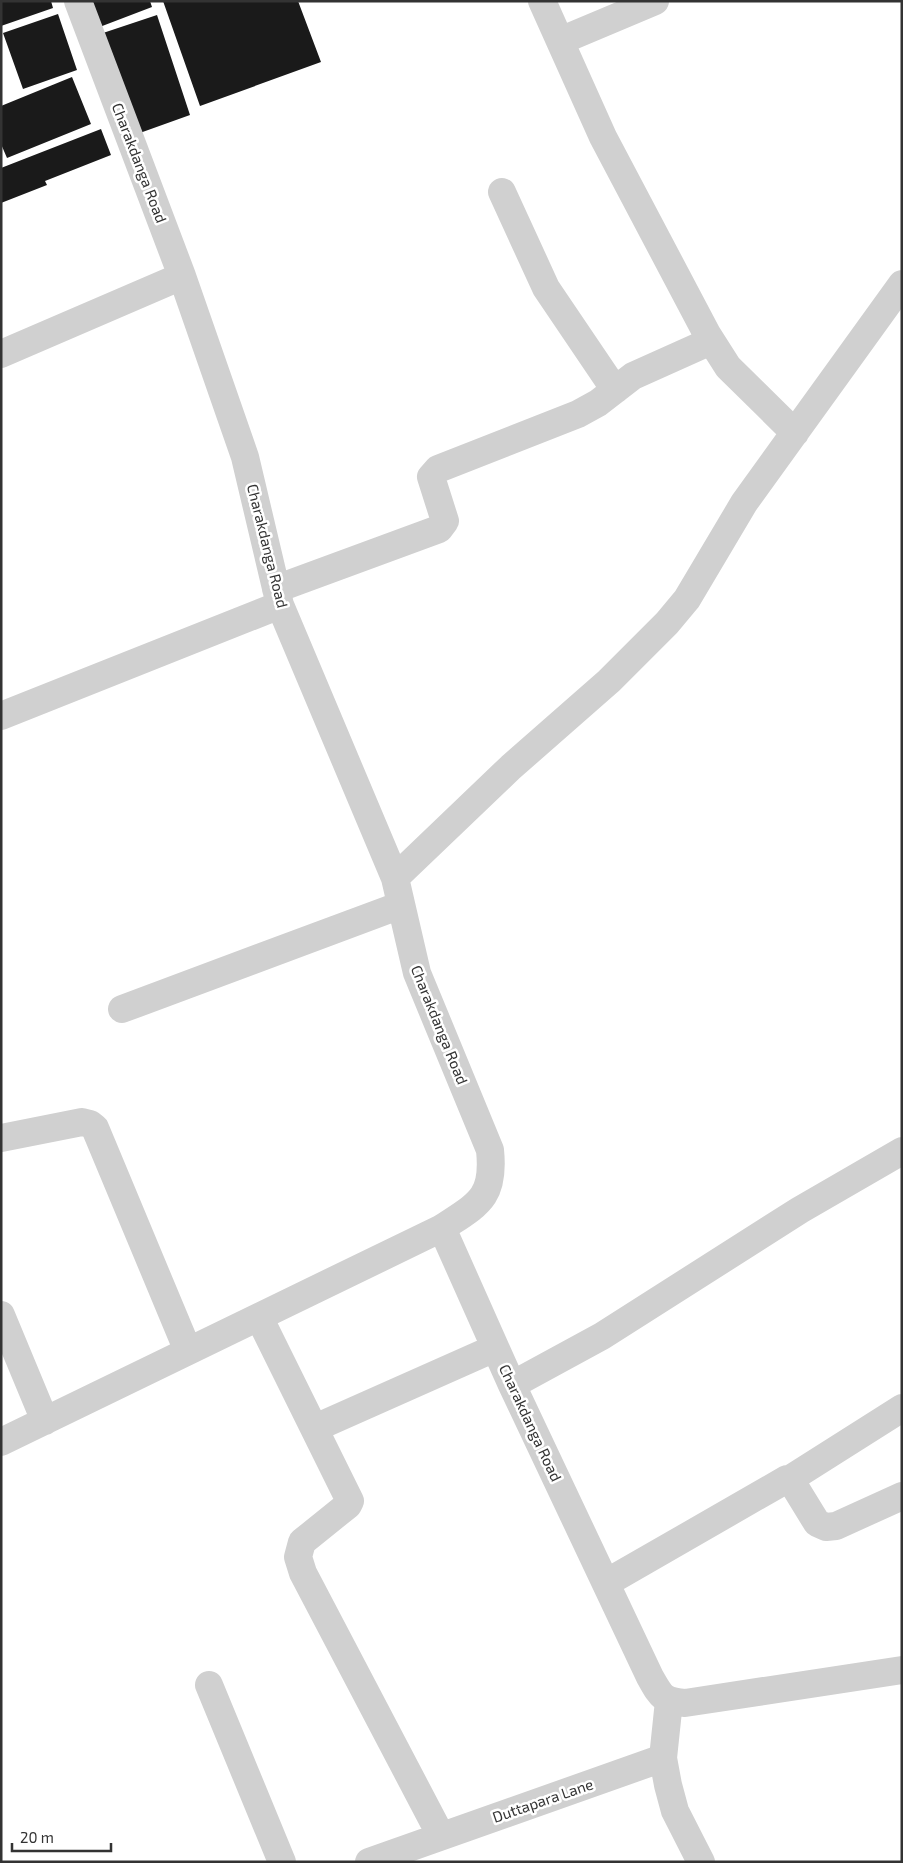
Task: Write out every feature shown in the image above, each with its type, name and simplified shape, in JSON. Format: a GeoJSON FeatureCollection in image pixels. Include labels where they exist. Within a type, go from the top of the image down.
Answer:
{"type":"FeatureCollection","features":[{"type":"Feature","properties":{"kind":"street","name":"Charakdanga Road"},"geometry":{"type":"LineString","coordinates":[[78,1],[182,276],[245,457],[278,597],[395,878],[417,973],[490,1150],[492,1169],[490,1185],[477,1205],[442,1228],[512,1385],[650,1676],[658,1691],[669,1701]]}},
{"type":"Feature","properties":{"kind":"street"},"geometry":{"type":"LineString","coordinates":[[542,1],[604,137],[711,341],[728,367],[795,433]]}},
{"type":"Feature","properties":{"kind":"street"},"geometry":{"type":"LineString","coordinates":[[560,41],[655,1]]}},
{"type":"Feature","properties":{"kind":"street"},"geometry":{"type":"LineString","coordinates":[[502,192],[546,288],[615,390]]}},
{"type":"Feature","properties":{"kind":"street"},"geometry":{"type":"LineString","coordinates":[[1,354],[182,276]]}},
{"type":"Feature","properties":{"kind":"street"},"geometry":{"type":"LineString","coordinates":[[395,878],[511,768],[610,681],[667,623],[687,598],[744,503],[902,284]]}},
{"type":"Feature","properties":{"kind":"street"},"geometry":{"type":"LineString","coordinates":[[1,716],[438,529],[444,521],[432,476],[438,469],[578,414],[594,406],[632,376],[711,341]]}},
{"type":"Feature","properties":{"kind":"street"},"geometry":{"type":"LineString","coordinates":[[122,1009],[401,905]]}},
{"type":"Feature","properties":{"kind":"street"},"geometry":{"type":"LineString","coordinates":[[1,1138],[82,1122],[90,1124],[95,1128],[188,1351]]}},
{"type":"Feature","properties":{"kind":"street"},"geometry":{"type":"LineString","coordinates":[[512,1385],[602,1336],[800,1210],[902,1151]]}},
{"type":"Feature","properties":{"kind":"street"},"geometry":{"type":"LineString","coordinates":[[1,1442],[442,1228]]}},
{"type":"Feature","properties":{"kind":"street"},"geometry":{"type":"LineString","coordinates":[[1,1316],[45,1421]]}},
{"type":"Feature","properties":{"kind":"street"},"geometry":{"type":"LineString","coordinates":[[259,1317],[350,1500],[348,1505],[306,1537],[299,1547],[298,1557],[302,1573],[441,1836]]}},
{"type":"Feature","properties":{"kind":"street"},"geometry":{"type":"LineString","coordinates":[[315,1428],[495,1348]]}},
{"type":"Feature","properties":{"kind":"street"},"geometry":{"type":"LineString","coordinates":[[606,1583],[790,1479],[902,1408]]}},
{"type":"Feature","properties":{"kind":"street"},"geometry":{"type":"LineString","coordinates":[[790,1479],[817,1523],[826,1527],[836,1526],[902,1496]]}},
{"type":"Feature","properties":{"kind":"street"},"geometry":{"type":"LineString","coordinates":[[691,1859],[675,1811],[663,1758],[669,1701],[685,1703],[902,1670]]}},
{"type":"Feature","properties":{"kind":"street"},"geometry":{"type":"LineString","coordinates":[[209,1685],[282,1862]]}},
{"type":"Feature","properties":{"kind":"street","name":"Duttapara Lane"},"geometry":{"type":"LineString","coordinates":[[369,1862],[663,1758]]}},
{"type":"Feature","properties":{"kind":"building"},"geometry":{"type":"Polygon","coordinates":[[[1,1],[51,1],[53,8],[1,26],[1,1]]]}},
{"type":"Feature","properties":{"kind":"building"},"geometry":{"type":"Polygon","coordinates":[[[87,1],[150,1],[152,7],[97,28],[87,1]]]}},
{"type":"Feature","properties":{"kind":"building"},"geometry":{"type":"Polygon","coordinates":[[[163,1],[298,1],[321,62],[200,106],[163,1]]]}},
{"type":"Feature","properties":{"kind":"building"},"geometry":{"type":"Polygon","coordinates":[[[58,14],[77,70],[23,89],[3,33],[58,14]]]}},
{"type":"Feature","properties":{"kind":"building"},"geometry":{"type":"Polygon","coordinates":[[[157,15],[190,115],[137,134],[103,33],[157,15]]]}},
{"type":"Feature","properties":{"kind":"building"},"geometry":{"type":"Polygon","coordinates":[[[72,77],[91,124],[7,158],[1,144],[1,106],[72,77]]]}},
{"type":"Feature","properties":{"kind":"building"},"geometry":{"type":"Polygon","coordinates":[[[101,129],[111,155],[45,181],[47,185],[1,203],[1,168],[101,129]]]}}]}
